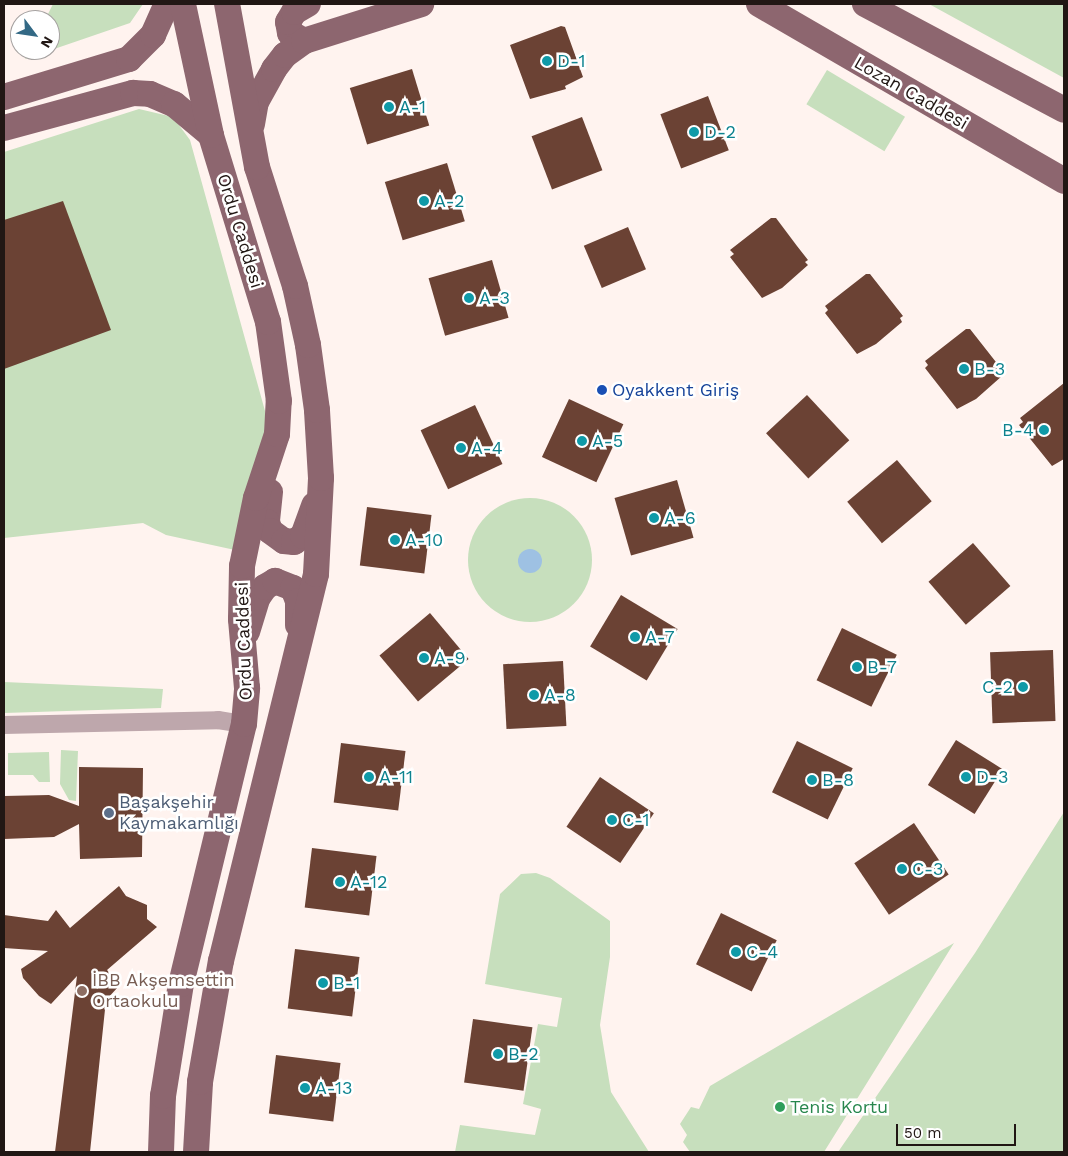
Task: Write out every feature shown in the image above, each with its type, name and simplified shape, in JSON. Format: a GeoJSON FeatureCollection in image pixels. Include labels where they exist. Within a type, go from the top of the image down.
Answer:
{"type":"FeatureCollection","features":[{"type":"Feature","properties":{"kind":"main road"},"geometry":{"type":"LineString","coordinates":[[4,97],[129,59],[153,35],[167,4]]}},
{"type":"Feature","properties":{"kind":"main road","name":"Ordu Caddesi"},"geometry":{"type":"LineString","coordinates":[[161,1152],[163,1096],[181,984],[244,724],[247,688],[240,598],[242,566],[256,498],[277,434],[277,377],[268,322],[211,135],[183,4]]}},
{"type":"Feature","properties":{"kind":"main road","name":"Ordu Caddesi"},"geometry":{"type":"LineString","coordinates":[[196,1152],[200,1082],[221,961],[294,671],[316,574],[321,478],[317,410],[308,346],[295,286],[251,139],[226,4]]}},
{"type":"Feature","properties":{"kind":"main road"},"geometry":{"type":"LineString","coordinates":[[304,41],[290,33],[288,22],[294,12],[308,4]]}},
{"type":"Feature","properties":{"kind":"main road"},"geometry":{"type":"LineString","coordinates":[[251,139],[256,102],[264,84],[285,55],[304,41],[421,4]]}},
{"type":"Feature","properties":{"kind":"main road","name":"Lozan Caddesi"},"geometry":{"type":"LineString","coordinates":[[759,4],[1064,180]]}},
{"type":"Feature","properties":{"kind":"main road"},"geometry":{"type":"LineString","coordinates":[[866,4],[1064,110]]}},
{"type":"Feature","properties":{"kind":"main road"},"geometry":{"type":"LineString","coordinates":[[4,128],[133,93],[150,94],[174,104],[211,135]]}},
{"type":"Feature","properties":{"kind":"main road"},"geometry":{"type":"LineString","coordinates":[[1064,164],[1064,172]]}},
{"type":"Feature","properties":{"kind":"main road"},"geometry":{"type":"LineString","coordinates":[[277,434],[267,522],[276,538],[294,542],[303,536],[321,478]]}},
{"type":"Feature","properties":{"kind":"main road"},"geometry":{"type":"LineString","coordinates":[[244,639],[258,597],[265,587],[275,581],[293,588],[298,601],[294,671]]}},
{"type":"Feature","properties":{"kind":"street"},"geometry":{"type":"LineString","coordinates":[[4,725],[218,720],[244,724]]}},
{"type":"Feature","properties":{"kind":"green space"},"geometry":{"type":"Polygon","coordinates":[[[53,4],[143,4],[130,23],[60,47],[60,10],[50,10],[53,4]]]}},
{"type":"Feature","properties":{"kind":"green space"},"geometry":{"type":"Polygon","coordinates":[[[929,4],[1064,4],[1064,78],[929,4]]]}},
{"type":"Feature","properties":{"kind":"green space"},"geometry":{"type":"Polygon","coordinates":[[[827,70],[905,117],[884,151],[806,104],[827,70]]]}},
{"type":"Feature","properties":{"kind":"green space"},"geometry":{"type":"Polygon","coordinates":[[[139,109],[173,117],[190,140],[270,429],[235,550],[166,535],[143,523],[4,538],[4,152],[139,109]]]}},
{"type":"Feature","properties":{"kind":"green space"},"geometry":{"type":"Polygon","coordinates":[[[530,498],[554,502],[574,516],[588,536],[592,560],[588,584],[574,604],[554,618],[530,622],[506,618],[486,604],[472,584],[468,560],[472,536],[486,516],[506,502],[530,498]]]}},
{"type":"Feature","properties":{"kind":"green space"},"geometry":{"type":"Polygon","coordinates":[[[4,682],[163,689],[161,708],[4,713],[4,682]]]}},
{"type":"Feature","properties":{"kind":"green space"},"geometry":{"type":"Polygon","coordinates":[[[61,750],[78,751],[76,801],[69,800],[60,784],[61,750]]]}},
{"type":"Feature","properties":{"kind":"green space"},"geometry":{"type":"Polygon","coordinates":[[[49,752],[50,782],[39,782],[33,775],[8,775],[8,753],[49,752]]]}},
{"type":"Feature","properties":{"kind":"green space"},"geometry":{"type":"Polygon","coordinates":[[[1064,812],[1064,1152],[838,1152],[975,953],[1064,812]]]}},
{"type":"Feature","properties":{"kind":"green space"},"geometry":{"type":"Polygon","coordinates":[[[536,873],[550,878],[610,921],[610,957],[600,1025],[611,1092],[649,1152],[455,1152],[460,1125],[535,1135],[541,1109],[523,1104],[538,1024],[557,1027],[562,998],[485,984],[500,894],[521,874],[536,873]]]}},
{"type":"Feature","properties":{"kind":"green space"},"geometry":{"type":"Polygon","coordinates":[[[954,943],[824,1152],[690,1152],[683,1142],[687,1135],[680,1124],[691,1107],[699,1109],[710,1086],[954,943]]]}},
{"type":"Feature","properties":{"kind":"water"},"geometry":{"type":"Polygon","coordinates":[[[530,549],[539,552],[542,561],[539,570],[530,573],[521,570],[518,561],[521,552],[530,549]]]}},
{"type":"Feature","properties":{"kind":"building","name":"D-1"},"geometry":{"type":"Polygon","coordinates":[[[561,26],[565,27],[583,77],[565,86],[566,89],[530,99],[510,45],[561,26]]]}},
{"type":"Feature","properties":{"kind":"building","name":"A-1"},"geometry":{"type":"Polygon","coordinates":[[[412,69],[429,125],[367,144],[350,88],[412,69]]]}},
{"type":"Feature","properties":{"kind":"building","name":"D-2"},"geometry":{"type":"Polygon","coordinates":[[[708,96],[729,150],[681,168],[660,114],[708,96]]]}},
{"type":"Feature","properties":{"kind":"building"},"geometry":{"type":"Polygon","coordinates":[[[582,117],[602,170],[552,190],[532,136],[582,117]]]}},
{"type":"Feature","properties":{"kind":"building","name":"A-2"},"geometry":{"type":"Polygon","coordinates":[[[447,163],[465,221],[403,240],[385,182],[447,163]]]}},
{"type":"Feature","properties":{"kind":"building"},"geometry":{"type":"Polygon","coordinates":[[[63,201],[111,330],[4,369],[4,220],[63,201]]]}},
{"type":"Feature","properties":{"kind":"building"},"geometry":{"type":"Polygon","coordinates":[[[771,218],[776,218],[808,260],[805,262],[808,265],[782,288],[762,298],[730,257],[734,254],[730,250],[771,218]]]}},
{"type":"Feature","properties":{"kind":"building"},"geometry":{"type":"Polygon","coordinates":[[[628,227],[646,269],[602,288],[584,246],[628,227]]]}},
{"type":"Feature","properties":{"kind":"building","name":"A-3"},"geometry":{"type":"Polygon","coordinates":[[[492,260],[509,318],[445,336],[429,278],[492,260]]]}},
{"type":"Feature","properties":{"kind":"building"},"geometry":{"type":"Polygon","coordinates":[[[866,274],[870,274],[903,316],[900,318],[902,322],[876,344],[857,354],[825,313],[828,310],[825,306],[866,274]]]}},
{"type":"Feature","properties":{"kind":"building","name":"B-3"},"geometry":{"type":"Polygon","coordinates":[[[966,329],[970,329],[1003,371],[1000,373],[1002,376],[976,399],[957,409],[925,368],[928,365],[925,361],[966,329]]]}},
{"type":"Feature","properties":{"kind":"building","name":"B-4"},"geometry":{"type":"Polygon","coordinates":[[[1064,383],[1064,459],[1052,466],[1019,425],[1023,422],[1020,418],[1064,383]]]}},
{"type":"Feature","properties":{"kind":"building"},"geometry":{"type":"Polygon","coordinates":[[[807,395],[849,440],[808,479],[766,433],[807,395]]]}},
{"type":"Feature","properties":{"kind":"building","name":"A-5"},"geometry":{"type":"Polygon","coordinates":[[[569,399],[623,424],[596,482],[542,457],[569,399]]]}},
{"type":"Feature","properties":{"kind":"building","name":"A-4"},"geometry":{"type":"Polygon","coordinates":[[[475,405],[502,464],[448,489],[421,430],[475,405]]]}},
{"type":"Feature","properties":{"kind":"building"},"geometry":{"type":"Polygon","coordinates":[[[897,460],[932,501],[882,543],[847,502],[897,460]]]}},
{"type":"Feature","properties":{"kind":"building","name":"A-6"},"geometry":{"type":"Polygon","coordinates":[[[677,480],[694,538],[631,556],[615,498],[677,480]]]}},
{"type":"Feature","properties":{"kind":"building","name":"A-10"},"geometry":{"type":"Polygon","coordinates":[[[367,507],[432,515],[424,573],[360,566],[367,507]]]}},
{"type":"Feature","properties":{"kind":"building"},"geometry":{"type":"Polygon","coordinates":[[[973,543],[1010,586],[966,625],[928,582],[973,543]]]}},
{"type":"Feature","properties":{"kind":"building","name":"A-7"},"geometry":{"type":"Polygon","coordinates":[[[621,595],[678,629],[647,680],[590,646],[621,595]]]}},
{"type":"Feature","properties":{"kind":"building","name":"A-9"},"geometry":{"type":"Polygon","coordinates":[[[430,613],[469,659],[418,701],[379,655],[430,613]]]}},
{"type":"Feature","properties":{"kind":"building","name":"B-7"},"geometry":{"type":"Polygon","coordinates":[[[842,628],[897,655],[871,707],[817,680],[842,628]]]}},
{"type":"Feature","properties":{"kind":"building","name":"C-2"},"geometry":{"type":"Polygon","coordinates":[[[1053,650],[1055,721],[993,723],[990,652],[1053,650]]]}},
{"type":"Feature","properties":{"kind":"building","name":"A-8"},"geometry":{"type":"Polygon","coordinates":[[[563,661],[566,726],[506,729],[503,664],[563,661]]]}},
{"type":"Feature","properties":{"kind":"building","name":"D-3"},"geometry":{"type":"Polygon","coordinates":[[[956,740],[1003,769],[975,814],[928,785],[956,740]]]}},
{"type":"Feature","properties":{"kind":"building","name":"B-8"},"geometry":{"type":"Polygon","coordinates":[[[797,741],[853,768],[828,819],[772,792],[797,741]]]}},
{"type":"Feature","properties":{"kind":"building","name":"A-11"},"geometry":{"type":"Polygon","coordinates":[[[341,743],[406,751],[398,810],[334,803],[341,743]]]}},
{"type":"Feature","properties":{"kind":"building","name":"Başakşehir Kaymakamlığı"},"geometry":{"type":"Polygon","coordinates":[[[79,767],[143,768],[142,857],[80,859],[79,824],[54,837],[4,839],[4,796],[49,795],[79,806],[79,767]]]}},
{"type":"Feature","properties":{"kind":"building","name":"C-1"},"geometry":{"type":"Polygon","coordinates":[[[600,777],[654,813],[620,863],[566,827],[600,777]]]}},
{"type":"Feature","properties":{"kind":"building","name":"C-3"},"geometry":{"type":"Polygon","coordinates":[[[914,823],[949,874],[889,915],[854,863],[914,823]]]}},
{"type":"Feature","properties":{"kind":"building","name":"A-12"},"geometry":{"type":"Polygon","coordinates":[[[312,848],[377,856],[369,915],[305,908],[312,848]]]}},
{"type":"Feature","properties":{"kind":"building","name":"İBB Akşemsettin Ortaokulu"},"geometry":{"type":"Polygon","coordinates":[[[119,886],[126,896],[147,905],[147,919],[157,927],[107,970],[119,986],[106,1000],[90,1152],[55,1152],[77,976],[51,1004],[39,996],[23,978],[21,969],[48,951],[4,948],[4,915],[48,921],[56,910],[70,928],[119,886]]]}},
{"type":"Feature","properties":{"kind":"building","name":"C-4"},"geometry":{"type":"Polygon","coordinates":[[[721,913],[777,940],[752,991],[696,964],[721,913]]]}},
{"type":"Feature","properties":{"kind":"building","name":"B-1"},"geometry":{"type":"Polygon","coordinates":[[[295,949],[360,957],[352,1016],[288,1009],[295,949]]]}},
{"type":"Feature","properties":{"kind":"building","name":"B-2"},"geometry":{"type":"Polygon","coordinates":[[[473,1019],[532,1027],[524,1091],[464,1082],[473,1019]]]}},
{"type":"Feature","properties":{"kind":"building","name":"A-13"},"geometry":{"type":"Polygon","coordinates":[[[276,1055],[341,1063],[333,1121],[269,1114],[276,1055]]]}},
{"type":"Feature","properties":{"kind":"place","name":"D-1"},"geometry":{"type":"Point","coordinates":[547,61]}},
{"type":"Feature","properties":{"kind":"place","name":"A-1"},"geometry":{"type":"Point","coordinates":[389,107]}},
{"type":"Feature","properties":{"kind":"place","name":"D-2"},"geometry":{"type":"Point","coordinates":[694,132]}},
{"type":"Feature","properties":{"kind":"place","name":"A-2"},"geometry":{"type":"Point","coordinates":[424,201]}},
{"type":"Feature","properties":{"kind":"place","name":"A-3"},"geometry":{"type":"Point","coordinates":[469,298]}},
{"type":"Feature","properties":{"kind":"place","name":"B-3"},"geometry":{"type":"Point","coordinates":[964,369]}},
{"type":"Feature","properties":{"kind":"place","name":"Oyakkent Giriş"},"geometry":{"type":"Point","coordinates":[602,390]}},
{"type":"Feature","properties":{"kind":"place","name":"B-4"},"geometry":{"type":"Point","coordinates":[1044,430]}},
{"type":"Feature","properties":{"kind":"place","name":"A-5"},"geometry":{"type":"Point","coordinates":[582,441]}},
{"type":"Feature","properties":{"kind":"place","name":"A-4"},"geometry":{"type":"Point","coordinates":[461,448]}},
{"type":"Feature","properties":{"kind":"place","name":"A-6"},"geometry":{"type":"Point","coordinates":[654,518]}},
{"type":"Feature","properties":{"kind":"place","name":"A-10"},"geometry":{"type":"Point","coordinates":[395,540]}},
{"type":"Feature","properties":{"kind":"place","name":"A-7"},"geometry":{"type":"Point","coordinates":[635,637]}},
{"type":"Feature","properties":{"kind":"place","name":"A-9"},"geometry":{"type":"Point","coordinates":[424,658]}},
{"type":"Feature","properties":{"kind":"place","name":"B-7"},"geometry":{"type":"Point","coordinates":[857,667]}},
{"type":"Feature","properties":{"kind":"place","name":"C-2"},"geometry":{"type":"Point","coordinates":[1023,687]}},
{"type":"Feature","properties":{"kind":"place","name":"A-8"},"geometry":{"type":"Point","coordinates":[534,695]}},
{"type":"Feature","properties":{"kind":"place","name":"A-11"},"geometry":{"type":"Point","coordinates":[369,777]}},
{"type":"Feature","properties":{"kind":"place","name":"D-3"},"geometry":{"type":"Point","coordinates":[966,777]}},
{"type":"Feature","properties":{"kind":"place","name":"B-8"},"geometry":{"type":"Point","coordinates":[812,780]}},
{"type":"Feature","properties":{"kind":"place","name":"Başakşehir Kaymakamlığı"},"geometry":{"type":"Point","coordinates":[109,813]}},
{"type":"Feature","properties":{"kind":"place","name":"C-1"},"geometry":{"type":"Point","coordinates":[612,820]}},
{"type":"Feature","properties":{"kind":"place","name":"C-3"},"geometry":{"type":"Point","coordinates":[902,869]}},
{"type":"Feature","properties":{"kind":"place","name":"A-12"},"geometry":{"type":"Point","coordinates":[340,882]}},
{"type":"Feature","properties":{"kind":"place","name":"C-4"},"geometry":{"type":"Point","coordinates":[736,952]}},
{"type":"Feature","properties":{"kind":"place","name":"B-1"},"geometry":{"type":"Point","coordinates":[323,983]}},
{"type":"Feature","properties":{"kind":"place","name":"İBB Akşemsettin Ortaokulu"},"geometry":{"type":"Point","coordinates":[82,991]}},
{"type":"Feature","properties":{"kind":"place","name":"B-2"},"geometry":{"type":"Point","coordinates":[498,1054]}},
{"type":"Feature","properties":{"kind":"place","name":"A-13"},"geometry":{"type":"Point","coordinates":[305,1088]}},
{"type":"Feature","properties":{"kind":"place","name":"Tenis Kortu"},"geometry":{"type":"Point","coordinates":[780,1107]}}]}
